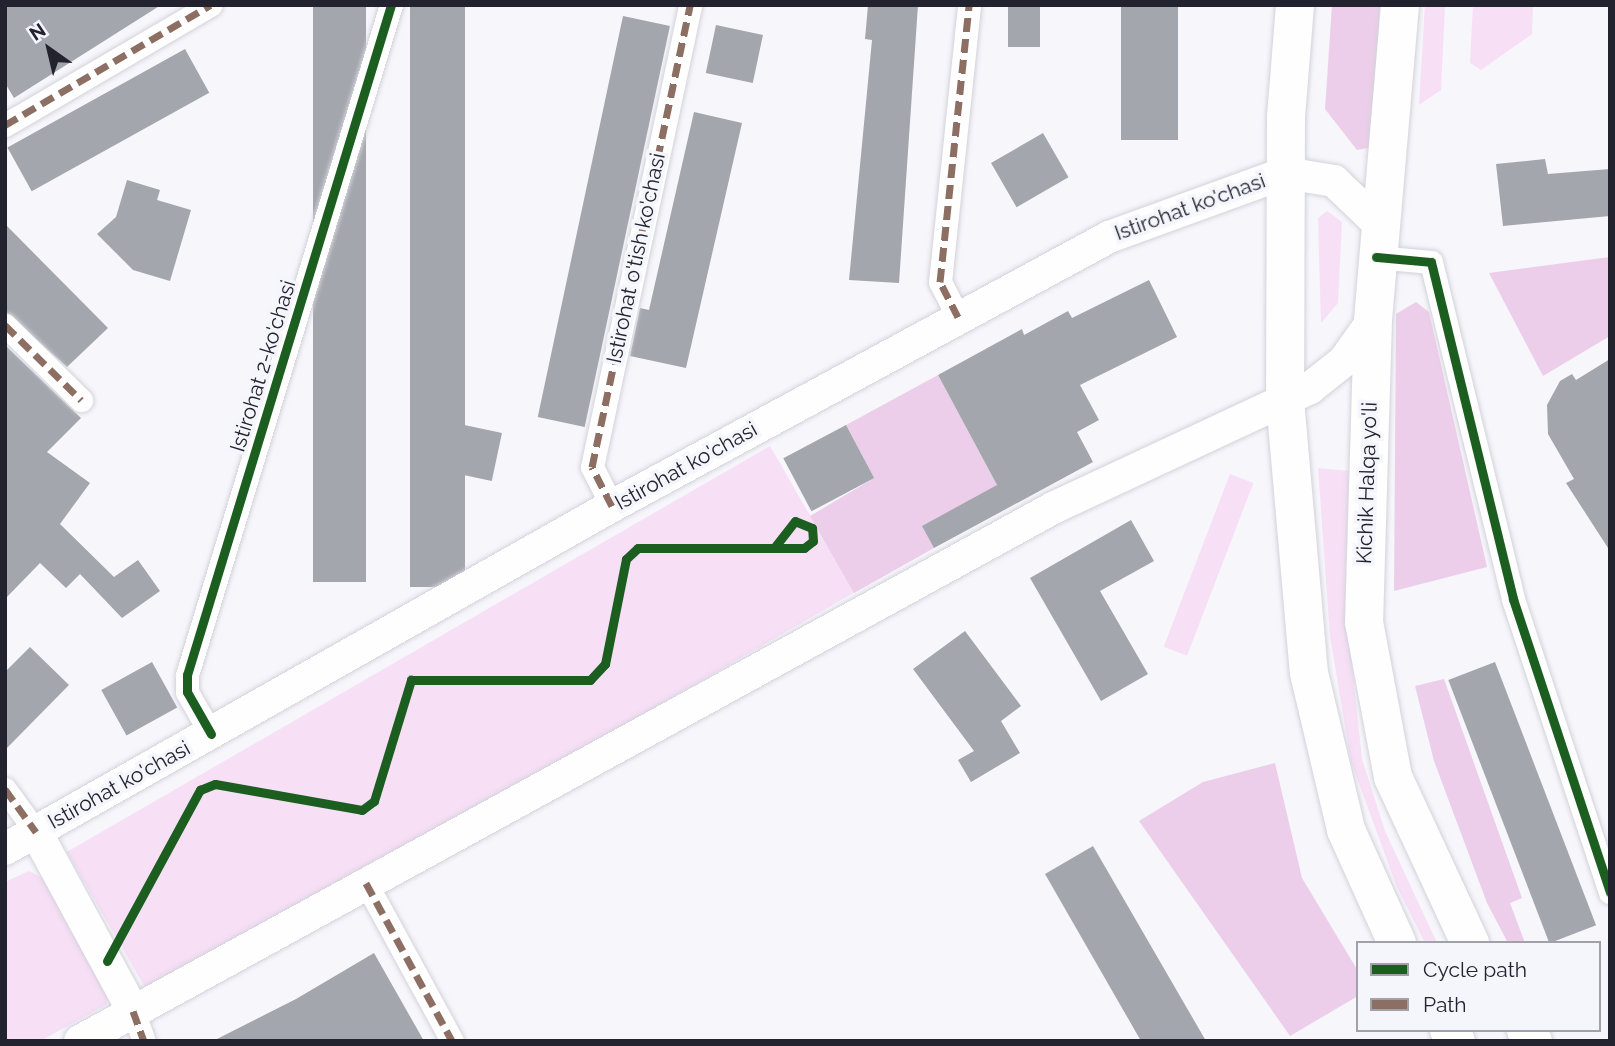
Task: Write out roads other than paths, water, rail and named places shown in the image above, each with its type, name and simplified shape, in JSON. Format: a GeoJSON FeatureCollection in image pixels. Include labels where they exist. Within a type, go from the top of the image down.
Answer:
{"type":"FeatureCollection","features":[{"type":"Feature","properties":{"kind":"highway"},"geometry":{"type":"LineString","coordinates":[[1295,5],[1285,173],[1285,400],[1317,715],[1346,830],[1396,941]]}},
{"type":"Feature","properties":{"kind":"highway","name":"Kichik Halqa yo'li"},"geometry":{"type":"LineString","coordinates":[[1400,5],[1373,320],[1363,590],[1368,664],[1401,802],[1468,941]]}},
{"type":"Feature","properties":{"kind":"main road","name":"Istirohat ko'chasi"},"geometry":{"type":"LineString","coordinates":[[5,849],[612,506],[1109,237],[1285,173],[1334,181],[1378,241]]}},
{"type":"Feature","properties":{"kind":"main road"},"geometry":{"type":"LineString","coordinates":[[80,1041],[1053,508],[1214,428],[1285,400],[1332,373],[1373,320]]}},
{"type":"Feature","properties":{"kind":"main road"},"geometry":{"type":"LineString","coordinates":[[36,832],[134,1012]]}},
{"type":"Feature","properties":{"kind":"street"},"geometry":{"type":"LineString","coordinates":[[5,125],[209,5]]}},
{"type":"Feature","properties":{"kind":"street","name":"Istirohat 2-ko'chasi"},"geometry":{"type":"LineString","coordinates":[[211,734],[187,692],[187,675],[391,5]]}},
{"type":"Feature","properties":{"kind":"street","name":"Istirohat o'tish ko'chasi"},"geometry":{"type":"LineString","coordinates":[[612,506],[592,467],[690,5]]}},
{"type":"Feature","properties":{"kind":"street"},"geometry":{"type":"LineString","coordinates":[[958,317],[940,282],[969,5]]}},
{"type":"Feature","properties":{"kind":"street"},"geometry":{"type":"LineString","coordinates":[[1378,241],[1431,262],[1513,599],[1610,892]]}},
{"type":"Feature","properties":{"kind":"street"},"geometry":{"type":"LineString","coordinates":[[5,325],[81,400]]}},
{"type":"Feature","properties":{"kind":"street"},"geometry":{"type":"LineString","coordinates":[[5,789],[36,832]]}},
{"type":"Feature","properties":{"kind":"street"},"geometry":{"type":"LineString","coordinates":[[366,883],[452,1041]]}},
{"type":"Feature","properties":{"kind":"street"},"geometry":{"type":"LineString","coordinates":[[134,1012],[145,1041]]}}]}
